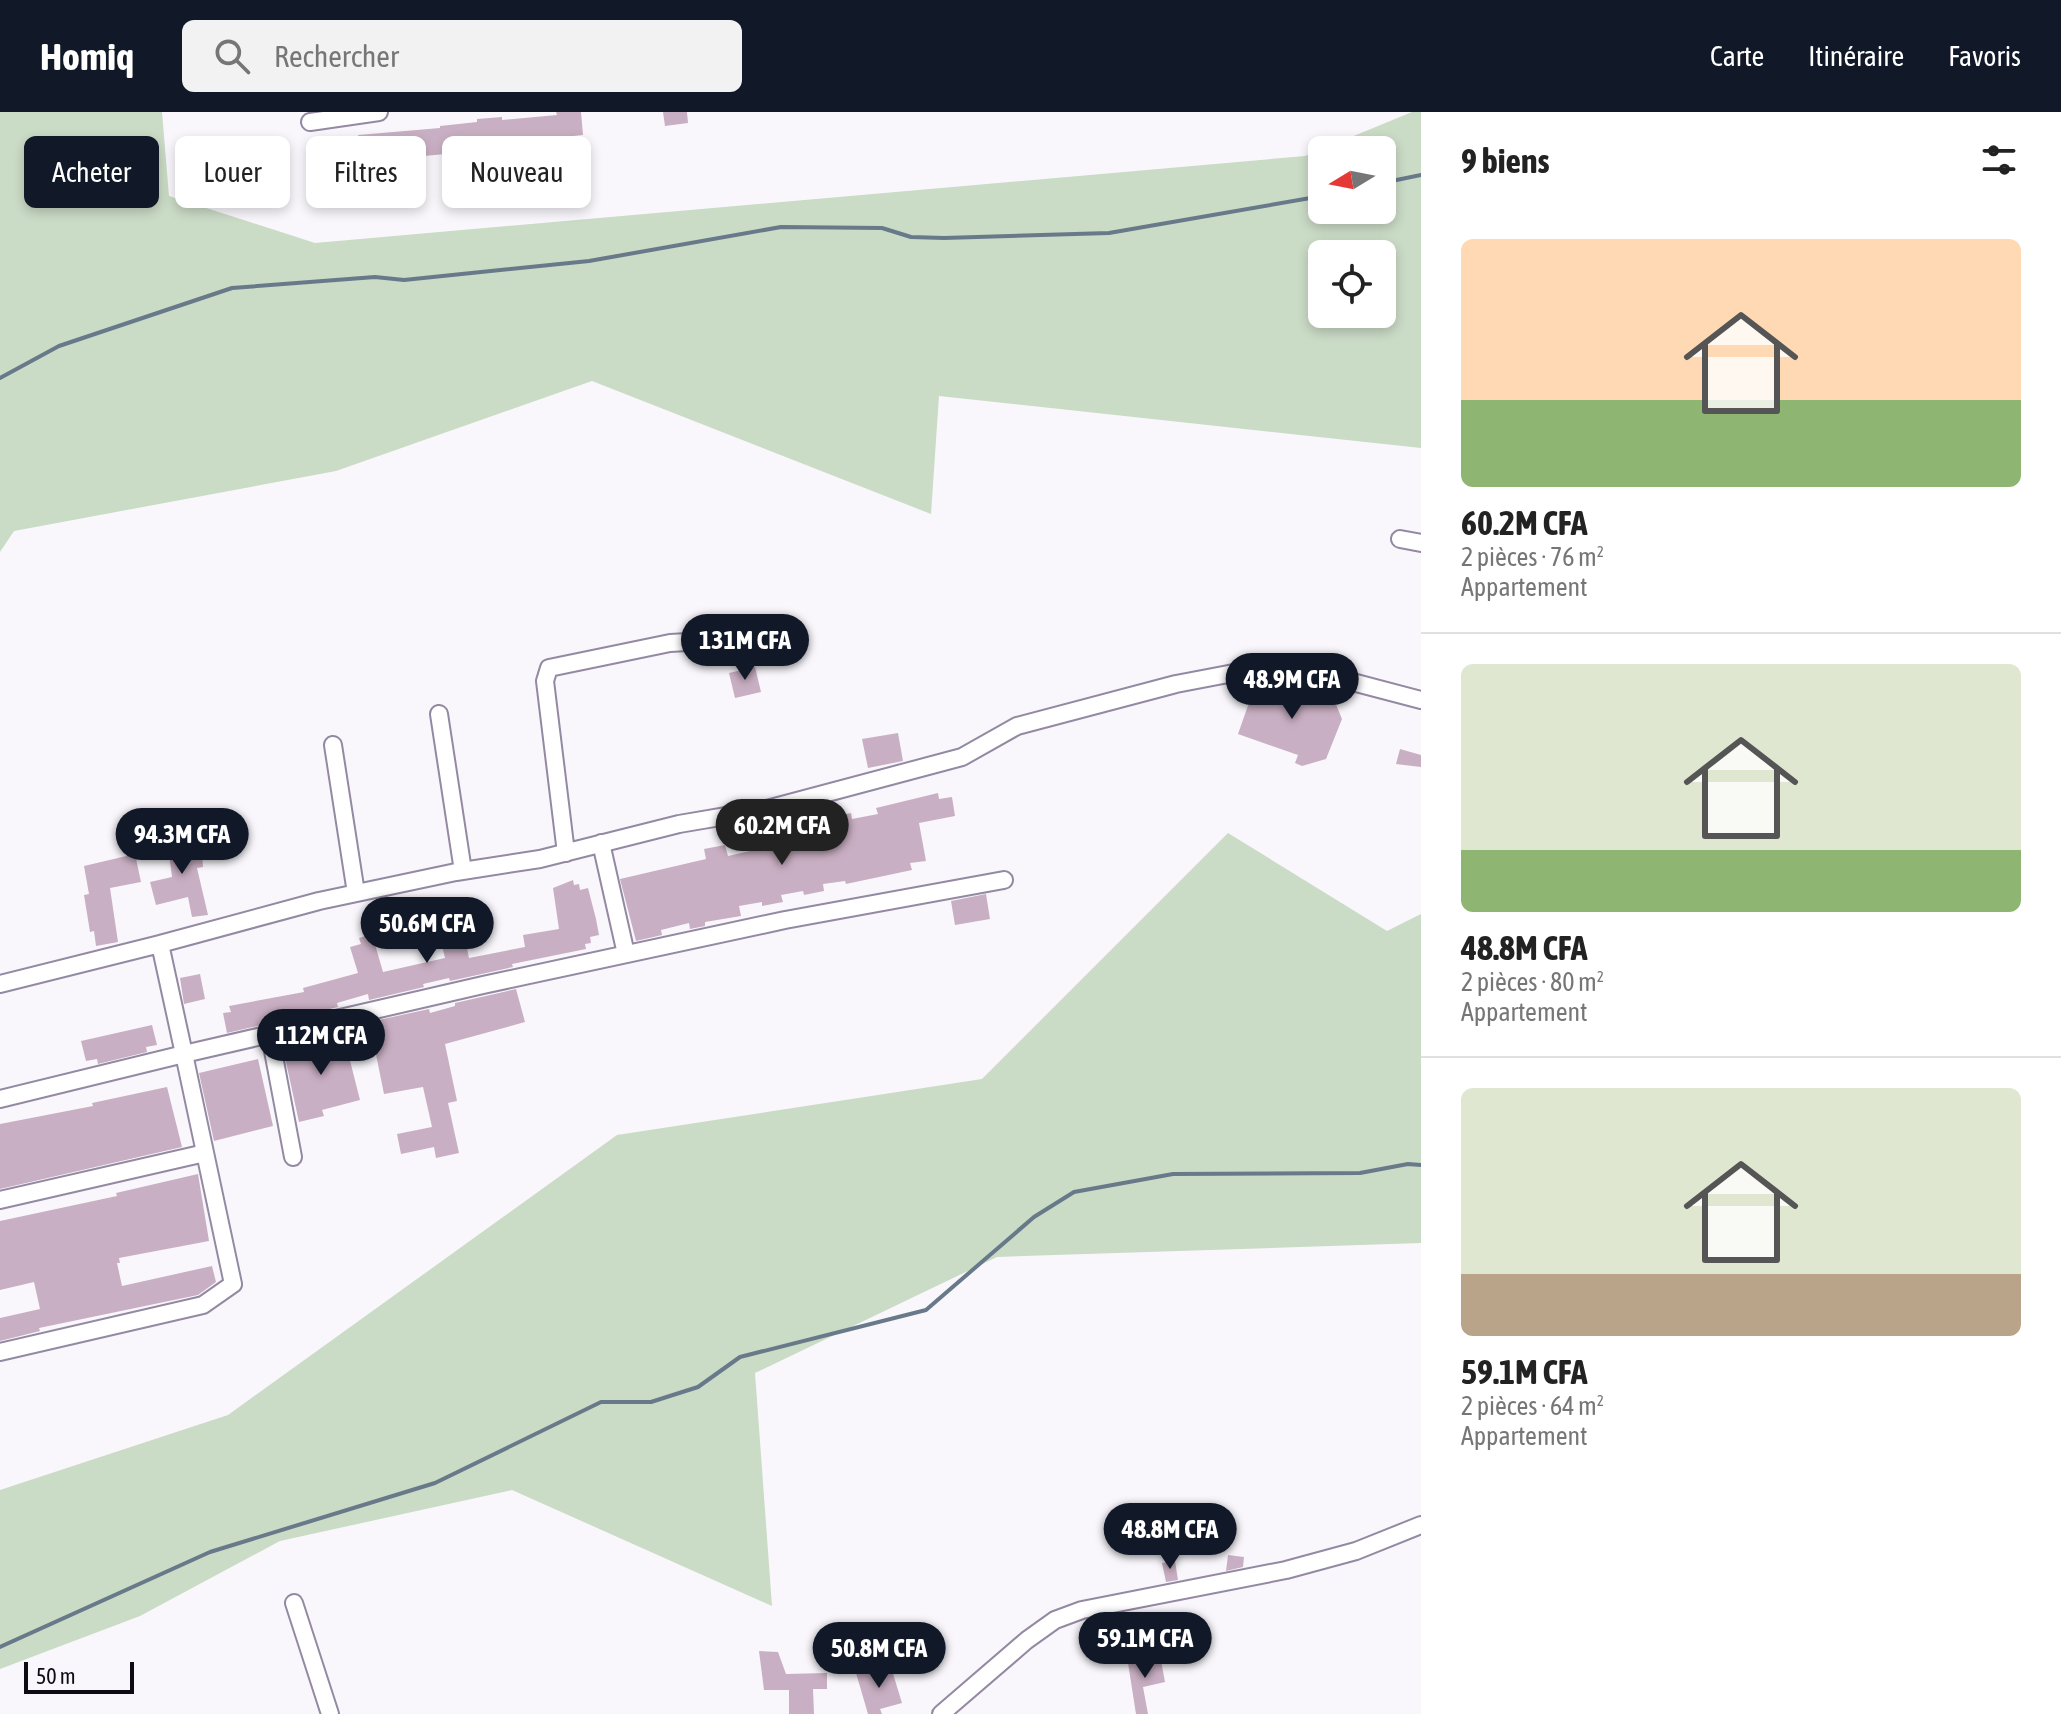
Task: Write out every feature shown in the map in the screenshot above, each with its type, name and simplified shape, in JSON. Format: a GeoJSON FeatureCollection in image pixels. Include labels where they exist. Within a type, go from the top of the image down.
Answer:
{"type":"FeatureCollection","features":[{"type":"Feature","properties":{"kind":"street"},"geometry":{"type":"LineString","coordinates":[[310,122],[379,112]]}},
{"type":"Feature","properties":{"kind":"street"},"geometry":{"type":"LineString","coordinates":[[1400,539],[1421,543]]}},
{"type":"Feature","properties":{"kind":"street"},"geometry":{"type":"LineString","coordinates":[[566,853],[545,681],[549,668],[670,643],[706,641]]}},
{"type":"Feature","properties":{"kind":"street"},"geometry":{"type":"LineString","coordinates":[[0,984],[42,976],[91,960],[356,893],[566,853],[679,824],[767,809],[962,757],[1017,726],[1176,684],[1265,667],[1341,679],[1421,700]]}},
{"type":"Feature","properties":{"kind":"street"},"geometry":{"type":"LineString","coordinates":[[439,714],[463,871]]}},
{"type":"Feature","properties":{"kind":"street"},"geometry":{"type":"LineString","coordinates":[[333,745],[356,893]]}},
{"type":"Feature","properties":{"kind":"street"},"geometry":{"type":"LineString","coordinates":[[601,843],[626,954]]}},
{"type":"Feature","properties":{"kind":"street"},"geometry":{"type":"LineString","coordinates":[[0,1099],[626,954],[785,920],[1004,880]]}},
{"type":"Feature","properties":{"kind":"street"},"geometry":{"type":"LineString","coordinates":[[0,1352],[203,1305],[233,1284],[160,944]]}},
{"type":"Feature","properties":{"kind":"street"},"geometry":{"type":"LineString","coordinates":[[270,1035],[293,1157]]}},
{"type":"Feature","properties":{"kind":"street"},"geometry":{"type":"LineString","coordinates":[[0,1200],[205,1153]]}},
{"type":"Feature","properties":{"kind":"street"},"geometry":{"type":"LineString","coordinates":[[941,1714],[1055,1620],[1082,1610],[1286,1570],[1356,1551],[1421,1525]]}},
{"type":"Feature","properties":{"kind":"street"},"geometry":{"type":"LineString","coordinates":[[294,1603],[330,1714]]}},
{"type":"Feature","properties":{"kind":"green space"},"geometry":{"type":"Polygon","coordinates":[[[0,112],[162,112],[169,196],[175,198],[175,208],[206,208],[315,243],[1308,155],[1308,224],[1396,224],[1396,136],[1354,136],[1412,112],[1421,112],[1421,448],[939,396],[931,514],[592,381],[336,471],[14,531],[0,552],[0,112]]]}},
{"type":"Feature","properties":{"kind":"green space"},"geometry":{"type":"Polygon","coordinates":[[[1228,833],[1387,931],[1421,914],[1421,1243],[997,1257],[755,1373],[772,1606],[512,1490],[280,1541],[140,1616],[0,1669],[0,1490],[228,1415],[617,1135],[982,1079],[1228,833]]]}},
{"type":"Feature","properties":{"kind":"building"},"geometry":{"type":"Polygon","coordinates":[[[556,112],[581,112],[583,135],[442,136],[442,154],[426,156],[426,136],[358,135],[440,128],[477,122],[477,119],[557,115],[556,112]]]}},
{"type":"Feature","properties":{"kind":"building"},"geometry":{"type":"Polygon","coordinates":[[[663,112],[687,112],[688,123],[665,126],[663,112]]]}},
{"type":"Feature","properties":{"kind":"building"},"geometry":{"type":"Polygon","coordinates":[[[755,667],[761,692],[735,698],[729,673],[755,667]]]}},
{"type":"Feature","properties":{"kind":"building"},"geometry":{"type":"Polygon","coordinates":[[[1263,679],[1321,700],[1326,695],[1333,697],[1342,719],[1326,759],[1302,766],[1295,763],[1298,755],[1238,734],[1257,680],[1263,679]]]}},
{"type":"Feature","properties":{"kind":"building"},"geometry":{"type":"Polygon","coordinates":[[[898,733],[903,761],[868,768],[862,739],[898,733]]]}},
{"type":"Feature","properties":{"kind":"building"},"geometry":{"type":"Polygon","coordinates":[[[1400,749],[1421,755],[1421,767],[1396,764],[1400,749]]]}},
{"type":"Feature","properties":{"kind":"building"},"geometry":{"type":"Polygon","coordinates":[[[938,793],[939,799],[952,797],[955,816],[919,823],[926,861],[910,863],[912,870],[846,884],[845,881],[823,884],[824,891],[781,895],[783,902],[762,906],[762,902],[739,906],[741,916],[705,922],[705,926],[690,929],[689,923],[661,930],[662,935],[636,941],[620,879],[706,859],[704,849],[725,845],[728,856],[750,851],[747,837],[767,833],[768,839],[791,834],[790,830],[832,821],[831,817],[851,813],[852,819],[878,814],[876,808],[938,793]]]}},
{"type":"Feature","properties":{"kind":"building"},"geometry":{"type":"Polygon","coordinates":[[[192,831],[197,856],[202,855],[203,867],[197,868],[208,915],[192,917],[188,897],[156,905],[150,882],[172,877],[167,837],[192,831]]]}},
{"type":"Feature","properties":{"kind":"building"},"geometry":{"type":"Polygon","coordinates":[[[135,854],[141,882],[110,888],[118,942],[96,946],[94,931],[90,932],[84,895],[89,894],[84,866],[135,854]]]}},
{"type":"Feature","properties":{"kind":"building"},"geometry":{"type":"Polygon","coordinates":[[[573,880],[574,885],[579,884],[580,890],[588,888],[596,919],[599,935],[590,937],[591,943],[585,944],[586,949],[450,981],[449,978],[423,984],[424,987],[369,1000],[368,994],[337,1003],[338,1007],[227,1033],[223,1013],[231,1012],[229,1006],[304,992],[303,988],[358,973],[350,947],[361,944],[359,938],[372,934],[383,972],[445,958],[438,929],[446,928],[444,918],[460,915],[469,958],[525,947],[523,935],[559,929],[553,888],[573,880]]]}},
{"type":"Feature","properties":{"kind":"building"},"geometry":{"type":"Polygon","coordinates":[[[986,894],[990,919],[955,925],[951,901],[986,894]]]}},
{"type":"Feature","properties":{"kind":"building"},"geometry":{"type":"Polygon","coordinates":[[[200,974],[205,999],[184,1004],[180,978],[200,974]]]}},
{"type":"Feature","properties":{"kind":"building"},"geometry":{"type":"Polygon","coordinates":[[[516,989],[525,1022],[445,1044],[457,1101],[448,1103],[459,1153],[436,1158],[434,1147],[401,1154],[397,1134],[432,1127],[423,1087],[384,1094],[370,1025],[375,1025],[374,1021],[429,1009],[430,1013],[455,1006],[455,1003],[516,989]]]}},
{"type":"Feature","properties":{"kind":"building"},"geometry":{"type":"Polygon","coordinates":[[[152,1025],[157,1045],[146,1047],[147,1052],[98,1064],[97,1059],[86,1061],[81,1041],[152,1025]]]}},
{"type":"Feature","properties":{"kind":"building"},"geometry":{"type":"Polygon","coordinates":[[[343,1033],[360,1100],[322,1110],[324,1116],[299,1122],[284,1053],[320,1044],[318,1039],[343,1033]]]}},
{"type":"Feature","properties":{"kind":"building"},"geometry":{"type":"Polygon","coordinates":[[[258,1059],[273,1126],[214,1141],[199,1073],[258,1059]]]}},
{"type":"Feature","properties":{"kind":"building"},"geometry":{"type":"Polygon","coordinates":[[[167,1087],[182,1147],[0,1189],[0,1124],[93,1106],[92,1103],[167,1087]]]}},
{"type":"Feature","properties":{"kind":"building"},"geometry":{"type":"Polygon","coordinates":[[[198,1174],[209,1241],[119,1258],[120,1263],[117,1263],[122,1286],[212,1266],[216,1282],[198,1295],[39,1328],[40,1331],[0,1341],[0,1318],[40,1309],[34,1282],[0,1290],[0,1221],[117,1196],[116,1193],[198,1174]]]}},
{"type":"Feature","properties":{"kind":"building"},"geometry":{"type":"Polygon","coordinates":[[[1228,1555],[1244,1557],[1243,1567],[1226,1571],[1228,1555]]]}},
{"type":"Feature","properties":{"kind":"building"},"geometry":{"type":"Polygon","coordinates":[[[1175,1561],[1178,1580],[1166,1582],[1162,1563],[1175,1561]]]}},
{"type":"Feature","properties":{"kind":"building"},"geometry":{"type":"Polygon","coordinates":[[[759,1651],[778,1652],[786,1674],[827,1673],[827,1689],[813,1689],[814,1714],[789,1714],[789,1690],[764,1690],[759,1651]]]}},
{"type":"Feature","properties":{"kind":"building"},"geometry":{"type":"Polygon","coordinates":[[[1160,1655],[1165,1682],[1143,1687],[1148,1714],[1136,1714],[1128,1663],[1160,1655]]]}},
{"type":"Feature","properties":{"kind":"building"},"geometry":{"type":"Polygon","coordinates":[[[891,1667],[902,1703],[880,1709],[882,1714],[868,1714],[856,1673],[891,1667]]]}},
{"type":"Feature","properties":{"kind":"waterway"},"geometry":{"type":"LineString","coordinates":[[1396,180],[1421,175]]}},
{"type":"Feature","properties":{"kind":"waterway"},"geometry":{"type":"LineString","coordinates":[[0,378],[59,346],[232,288],[375,277],[404,280],[589,261],[781,227],[882,228],[911,237],[944,238],[1109,233],[1308,198]]}},
{"type":"Feature","properties":{"kind":"waterway"},"geometry":{"type":"LineString","coordinates":[[0,1647],[210,1552],[435,1483],[601,1402],[651,1402],[698,1387],[740,1357],[926,1310],[1034,1217],[1074,1192],[1173,1174],[1360,1173],[1408,1164],[1421,1165]]}}]}
